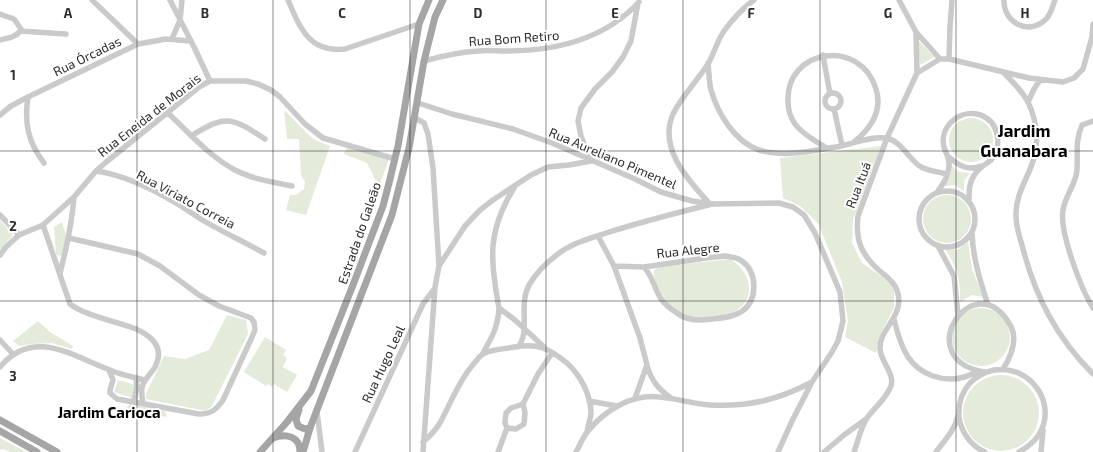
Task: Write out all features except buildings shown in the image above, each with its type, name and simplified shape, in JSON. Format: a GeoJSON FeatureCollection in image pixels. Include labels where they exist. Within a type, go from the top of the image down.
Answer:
{"type":"FeatureCollection","features":[{"type":"Feature","properties":{"kind":"main road","name":"Estrada do Galeão"},"geometry":{"type":"LineString","coordinates":[[260,452],[307,398],[316,380],[383,206],[395,159],[420,24],[429,0]]}},
{"type":"Feature","properties":{"kind":"main road","name":"Estrada do Galeão"},"geometry":{"type":"LineString","coordinates":[[302,452],[392,215],[405,167],[418,103],[424,61],[435,17],[443,0]]}},
{"type":"Feature","properties":{"kind":"main road"},"geometry":{"type":"LineString","coordinates":[[392,215],[394,197],[402,166],[395,159]]}},
{"type":"Feature","properties":{"kind":"main road"},"geometry":{"type":"LineString","coordinates":[[307,398],[297,415],[296,422],[300,428],[310,428]]}},
{"type":"Feature","properties":{"kind":"main road"},"geometry":{"type":"LineString","coordinates":[[0,420],[57,452]]}},
{"type":"Feature","properties":{"kind":"main road"},"geometry":{"type":"LineString","coordinates":[[0,431],[37,452]]}},
{"type":"Feature","properties":{"kind":"main road"},"geometry":{"type":"LineString","coordinates":[[273,438],[284,435],[293,437],[302,452]]}},
{"type":"Feature","properties":{"kind":"street"},"geometry":{"type":"LineString","coordinates":[[92,0],[138,44]]}},
{"type":"Feature","properties":{"kind":"street"},"geometry":{"type":"LineString","coordinates":[[170,0],[210,81]]}},
{"type":"Feature","properties":{"kind":"street"},"geometry":{"type":"LineString","coordinates":[[172,39],[180,20],[182,0]]}},
{"type":"Feature","properties":{"kind":"street"},"geometry":{"type":"LineString","coordinates":[[288,0],[304,34],[314,43],[324,48],[334,50],[345,49],[420,24]]}},
{"type":"Feature","properties":{"kind":"street"},"geometry":{"type":"LineString","coordinates":[[518,347],[523,342],[525,330],[525,297],[529,285],[541,268],[558,253],[582,241],[630,225],[711,203],[686,177],[677,162],[671,146],[669,134],[673,116],[685,94],[708,63],[724,31],[748,4],[754,0]]}},
{"type":"Feature","properties":{"kind":"street","name":"Rua Ituá"},"geometry":{"type":"LineString","coordinates":[[854,452],[867,419],[887,395],[892,385],[892,377],[883,360],[880,344],[899,307],[897,288],[891,280],[875,267],[866,257],[859,243],[856,229],[858,216],[887,138],[917,73],[916,32],[899,0]]}},
{"type":"Feature","properties":{"kind":"street"},"geometry":{"type":"LineString","coordinates":[[949,59],[952,0]]}},
{"type":"Feature","properties":{"kind":"street"},"geometry":{"type":"LineString","coordinates":[[1004,0],[1006,14],[1012,22],[1029,27],[1037,25],[1045,20],[1055,0]]}},
{"type":"Feature","properties":{"kind":"street"},"geometry":{"type":"LineString","coordinates":[[439,266],[465,226],[480,210],[493,200],[532,175],[548,167],[591,161],[581,136],[578,120],[581,108],[595,89],[612,72],[623,57],[631,41],[639,1]]}},
{"type":"Feature","properties":{"kind":"street","name":"Rua Bom Retiro"},"geometry":{"type":"LineString","coordinates":[[424,61],[456,53],[479,50],[545,49],[570,44],[589,37],[607,27],[624,16],[639,1]]}},
{"type":"Feature","properties":{"kind":"street"},"geometry":{"type":"LineString","coordinates":[[0,14],[14,19],[20,25],[20,31]]}},
{"type":"Feature","properties":{"kind":"street"},"geometry":{"type":"LineString","coordinates":[[917,73],[940,59],[949,59],[1040,80],[1063,82],[1074,78],[1083,69],[1092,38],[1093,24]]}},
{"type":"Feature","properties":{"kind":"street"},"geometry":{"type":"LineString","coordinates":[[0,40],[10,38],[20,31],[66,34]]}},
{"type":"Feature","properties":{"kind":"street"},"geometry":{"type":"LineString","coordinates":[[916,32],[940,59]]}},
{"type":"Feature","properties":{"kind":"street","name":"Rua Órcadas"},"geometry":{"type":"LineString","coordinates":[[0,115],[11,106],[28,97],[138,44],[166,39],[191,41]]}},
{"type":"Feature","properties":{"kind":"street"},"geometry":{"type":"LineString","coordinates":[[826,148],[802,132],[794,123],[788,110],[790,82],[799,69],[811,61],[823,56],[837,55],[851,58],[863,66],[872,77],[877,90],[878,105],[874,119],[867,131],[854,143]]}},
{"type":"Feature","properties":{"kind":"street"},"geometry":{"type":"LineString","coordinates":[[823,56],[830,94]]}},
{"type":"Feature","properties":{"kind":"street"},"geometry":{"type":"LineString","coordinates":[[708,63],[711,89],[715,102],[726,124],[745,143],[759,150],[776,153],[794,153],[876,138],[887,138],[898,144],[921,167],[948,174]]}},
{"type":"Feature","properties":{"kind":"street"},"geometry":{"type":"LineString","coordinates":[[1003,72],[1028,102],[1036,125],[1038,142],[1033,164],[1018,199],[1016,213],[1018,229],[1034,286],[1047,314],[1064,342],[1093,374]]}},
{"type":"Feature","properties":{"kind":"street"},"geometry":{"type":"LineString","coordinates":[[1028,102],[1040,80]]}},
{"type":"Feature","properties":{"kind":"street","name":"Rua Eneida de Morais"},"geometry":{"type":"LineString","coordinates":[[0,255],[6,247],[19,236],[43,225],[74,196],[96,171],[167,112],[199,87],[210,81],[246,82],[258,84],[271,90],[280,97],[305,124],[323,138],[395,159]]}},
{"type":"Feature","properties":{"kind":"street"},"geometry":{"type":"LineString","coordinates":[[830,94],[827,96],[825,102],[827,107],[834,109]]}},
{"type":"Feature","properties":{"kind":"street"},"geometry":{"type":"LineString","coordinates":[[830,94],[837,95],[840,99],[839,105],[834,109]]}},
{"type":"Feature","properties":{"kind":"street"},"geometry":{"type":"LineString","coordinates":[[28,97],[26,125],[29,138],[34,151],[44,163]]}},
{"type":"Feature","properties":{"kind":"street","name":"Rua Aureliano Pimentel"},"geometry":{"type":"LineString","coordinates":[[418,103],[452,114],[513,129],[569,149],[591,161],[635,179],[661,192],[692,201],[711,203],[779,203],[793,207],[804,215],[815,233],[840,292],[843,321],[838,341],[812,382],[778,452]]}},
{"type":"Feature","properties":{"kind":"street"},"geometry":{"type":"LineString","coordinates":[[834,109],[842,145]]}},
{"type":"Feature","properties":{"kind":"street"},"geometry":{"type":"LineString","coordinates":[[167,112],[190,136],[226,165],[236,171],[249,176],[292,186]]}},
{"type":"Feature","properties":{"kind":"street"},"geometry":{"type":"LineString","coordinates":[[938,192],[948,174],[949,158],[943,139],[945,130],[949,123],[957,117],[967,113],[977,114],[986,117],[993,124],[998,138],[998,143],[996,153],[992,159],[975,174],[971,181],[969,200]]}},
{"type":"Feature","properties":{"kind":"street"},"geometry":{"type":"LineString","coordinates":[[415,118],[424,123],[428,134],[438,229],[439,266],[435,287],[423,452]]}},
{"type":"Feature","properties":{"kind":"street"},"geometry":{"type":"LineString","coordinates":[[190,136],[211,124],[230,120],[244,125],[265,138]]}},
{"type":"Feature","properties":{"kind":"street"},"geometry":{"type":"LineString","coordinates":[[1093,121],[1082,125],[1079,131],[1076,152],[1077,170],[1074,182],[1065,200],[1062,212],[1069,250],[1080,284],[1093,308]]}},
{"type":"Feature","properties":{"kind":"street"},"geometry":{"type":"LineString","coordinates":[[949,158],[958,165],[967,168],[976,168],[985,165]]}},
{"type":"Feature","properties":{"kind":"street","name":"Rua Viriato Correia"},"geometry":{"type":"LineString","coordinates":[[96,171],[131,180],[154,191],[204,221],[264,253]]}},
{"type":"Feature","properties":{"kind":"street"},"geometry":{"type":"LineString","coordinates":[[423,442],[440,423],[460,383],[468,370],[483,353],[494,334],[498,320],[499,308],[492,261],[492,243],[506,200],[515,186]]}},
{"type":"Feature","properties":{"kind":"street"},"geometry":{"type":"LineString","coordinates":[[958,315],[954,276],[938,246],[926,237],[919,223],[919,212],[922,205],[929,196],[938,192],[948,190],[954,191],[965,196],[973,207],[975,223],[972,233],[976,267],[988,305]]}},
{"type":"Feature","properties":{"kind":"street"},"geometry":{"type":"LineString","coordinates":[[60,273],[72,222],[74,196]]}},
{"type":"Feature","properties":{"kind":"street"},"geometry":{"type":"LineString","coordinates":[[0,215],[19,236]]}},
{"type":"Feature","properties":{"kind":"street"},"geometry":{"type":"LineString","coordinates":[[43,225],[70,304],[135,329],[147,335],[154,341],[157,347],[158,356],[156,365],[140,388],[134,401]]}},
{"type":"Feature","properties":{"kind":"street"},"geometry":{"type":"LineString","coordinates":[[938,246],[951,247],[961,244],[972,233]]}},
{"type":"Feature","properties":{"kind":"street"},"geometry":{"type":"LineString","coordinates":[[598,236],[614,266],[640,338],[650,375],[660,390],[672,399]]}},
{"type":"Feature","properties":{"kind":"street"},"geometry":{"type":"LineString","coordinates":[[69,238],[138,254],[160,266],[199,295],[219,306],[245,315],[254,322],[255,330],[252,337],[222,400],[217,408],[212,412],[199,414],[117,399],[110,393],[113,380],[109,370]]}},
{"type":"Feature","properties":{"kind":"street"},"geometry":{"type":"LineString","coordinates":[[438,251],[441,254],[448,253]]}},
{"type":"Feature","properties":{"kind":"street","name":"Rua Alegre"},"geometry":{"type":"LineString","coordinates":[[614,266],[644,267],[725,256],[736,258],[743,262],[753,276],[753,296],[747,306],[736,314],[717,319],[693,320],[677,314],[661,298],[650,274],[644,267]]}},
{"type":"Feature","properties":{"kind":"street","name":"Rua Hugo Leal"},"geometry":{"type":"LineString","coordinates":[[355,452],[423,304],[435,287]]}},
{"type":"Feature","properties":{"kind":"street"},"geometry":{"type":"LineString","coordinates":[[423,304],[428,303],[434,306]]}},
{"type":"Feature","properties":{"kind":"street"},"geometry":{"type":"LineString","coordinates":[[1003,369],[1010,358],[1013,348],[1014,336],[1011,326],[1005,316],[997,309],[988,305],[977,304],[967,308],[958,315],[950,334],[950,344],[954,354],[960,362],[968,368],[986,372],[1003,369],[1019,372],[1032,381],[1041,394],[1045,410],[1041,452]]}},
{"type":"Feature","properties":{"kind":"street"},"geometry":{"type":"LineString","coordinates":[[499,308],[515,320],[543,347],[571,367],[581,380],[588,396],[591,414],[587,432]]}},
{"type":"Feature","properties":{"kind":"street"},"geometry":{"type":"LineString","coordinates":[[894,319],[904,349],[910,359],[920,370],[935,377],[954,379],[965,377],[978,371]]}},
{"type":"Feature","properties":{"kind":"street"},"geometry":{"type":"LineString","coordinates":[[0,340],[13,354]]}},
{"type":"Feature","properties":{"kind":"street"},"geometry":{"type":"LineString","coordinates":[[0,367],[13,354],[25,349],[52,347],[66,351],[122,375],[145,380]]}},
{"type":"Feature","properties":{"kind":"street"},"geometry":{"type":"LineString","coordinates":[[483,353],[518,347],[543,347]]}},
{"type":"Feature","properties":{"kind":"street"},"geometry":{"type":"LineString","coordinates":[[508,428],[520,428],[524,424],[525,413],[523,404],[538,374],[552,353]]}},
{"type":"Feature","properties":{"kind":"street"},"geometry":{"type":"LineString","coordinates":[[635,398],[647,365]]}},
{"type":"Feature","properties":{"kind":"street"},"geometry":{"type":"LineString","coordinates":[[936,452],[951,432],[957,421],[961,399],[966,388],[975,378],[986,372]]}},
{"type":"Feature","properties":{"kind":"street"},"geometry":{"type":"LineString","coordinates":[[113,380],[122,375]]}},
{"type":"Feature","properties":{"kind":"street"},"geometry":{"type":"LineString","coordinates":[[136,378],[143,403]]}},
{"type":"Feature","properties":{"kind":"street"},"geometry":{"type":"LineString","coordinates":[[576,452],[587,432],[600,418],[610,410],[635,398],[648,396],[672,399],[691,404],[740,405],[770,400],[792,392],[812,382]]}},
{"type":"Feature","properties":{"kind":"street"},"geometry":{"type":"LineString","coordinates":[[589,402],[618,406]]}},
{"type":"Feature","properties":{"kind":"street"},"geometry":{"type":"LineString","coordinates":[[498,452],[508,428],[505,422],[506,413],[511,408],[523,404]]}},
{"type":"Feature","properties":{"kind":"street"},"geometry":{"type":"LineString","coordinates":[[317,412],[322,452]]}},
{"type":"Feature","properties":{"kind":"street"},"geometry":{"type":"LineString","coordinates":[[959,412],[960,424],[965,435],[973,444],[985,452]]}},
{"type":"Feature","properties":{"kind":"street"},"geometry":{"type":"LineString","coordinates":[[824,452],[844,435],[867,419]]}},
{"type":"Feature","properties":{"kind":"street"},"geometry":{"type":"LineString","coordinates":[[1019,452],[1030,446],[1038,436],[1043,425]]}},
{"type":"Feature","properties":{"kind":"green space"},"geometry":{"type":"Polygon","coordinates":[[[920,42],[934,57],[920,65],[918,43],[920,42]]]}},
{"type":"Feature","properties":{"kind":"green space"},"geometry":{"type":"Polygon","coordinates":[[[284,110],[313,139],[330,146],[306,215],[286,210],[290,195],[296,195],[304,189],[305,182],[301,175],[299,139],[287,139],[284,110]]]}},
{"type":"Feature","properties":{"kind":"green space"},"geometry":{"type":"Polygon","coordinates":[[[967,118],[975,118],[980,119],[987,124],[992,131],[992,149],[987,156],[980,161],[967,162],[959,159],[952,152],[949,144],[949,136],[952,128],[959,121],[967,118]]]}},
{"type":"Feature","properties":{"kind":"green space"},"geometry":{"type":"Polygon","coordinates":[[[347,146],[389,159],[379,187],[367,163],[344,154],[347,146]]]}},
{"type":"Feature","properties":{"kind":"green space"},"geometry":{"type":"Polygon","coordinates":[[[881,146],[853,220],[852,243],[862,263],[894,287],[894,308],[881,333],[876,353],[845,337],[848,321],[842,282],[818,223],[800,206],[783,198],[780,158],[881,146]]]}},
{"type":"Feature","properties":{"kind":"green space"},"geometry":{"type":"Polygon","coordinates":[[[952,166],[959,172],[970,173],[964,181],[964,191],[955,185],[944,186],[950,176],[952,166]]]}},
{"type":"Feature","properties":{"kind":"green space"},"geometry":{"type":"Polygon","coordinates":[[[947,195],[956,197],[964,202],[969,210],[971,219],[969,228],[964,236],[956,241],[947,243],[938,241],[930,236],[925,228],[923,219],[925,210],[930,202],[938,197],[947,195]]]}},
{"type":"Feature","properties":{"kind":"green space"},"geometry":{"type":"Polygon","coordinates":[[[0,220],[13,235],[0,250],[0,220]]]}},
{"type":"Feature","properties":{"kind":"green space"},"geometry":{"type":"Polygon","coordinates":[[[62,222],[67,240],[61,256],[56,255],[54,227],[62,222]]]}},
{"type":"Feature","properties":{"kind":"green space"},"geometry":{"type":"Polygon","coordinates":[[[968,242],[972,269],[983,297],[972,295],[960,302],[959,280],[953,262],[945,249],[957,250],[968,242]]]}},
{"type":"Feature","properties":{"kind":"green space"},"geometry":{"type":"Polygon","coordinates":[[[730,259],[742,270],[749,284],[747,298],[743,305],[731,314],[697,318],[682,314],[673,308],[663,297],[654,276],[654,270],[659,267],[730,259]]]}},
{"type":"Feature","properties":{"kind":"green space"},"geometry":{"type":"Polygon","coordinates":[[[981,308],[992,310],[1005,321],[1008,326],[1010,337],[1008,348],[997,361],[992,364],[981,366],[970,364],[957,353],[954,348],[952,337],[954,326],[965,313],[970,310],[981,308]]]}},
{"type":"Feature","properties":{"kind":"green space"},"geometry":{"type":"Polygon","coordinates":[[[227,315],[246,320],[248,334],[212,406],[206,411],[146,399],[146,394],[164,356],[185,359],[209,350],[227,315]]]}},
{"type":"Feature","properties":{"kind":"green space"},"geometry":{"type":"Polygon","coordinates":[[[38,321],[50,332],[73,346],[71,349],[52,343],[19,346],[13,341],[38,321]]]}},
{"type":"Feature","properties":{"kind":"green space"},"geometry":{"type":"Polygon","coordinates":[[[265,337],[286,350],[283,355],[287,358],[283,367],[297,375],[287,392],[274,384],[272,387],[268,384],[266,386],[244,372],[265,337]]]}},
{"type":"Feature","properties":{"kind":"green space"},"geometry":{"type":"Polygon","coordinates":[[[1001,375],[1015,378],[1028,386],[1036,399],[1039,413],[1036,427],[1028,440],[1015,448],[1001,451],[987,448],[974,440],[966,427],[963,413],[966,399],[974,386],[987,378],[1001,375]]]}},
{"type":"Feature","properties":{"kind":"green space"},"geometry":{"type":"Polygon","coordinates":[[[118,380],[135,385],[132,398],[114,392],[118,380]]]}},
{"type":"Feature","properties":{"kind":"green space"},"geometry":{"type":"Polygon","coordinates":[[[130,404],[165,411],[167,417],[129,411],[127,407],[130,404]]]}},
{"type":"Feature","properties":{"kind":"green space"},"geometry":{"type":"Polygon","coordinates":[[[0,438],[26,452],[10,452],[4,449],[0,450],[0,438]]]}},
{"type":"Feature","properties":{"kind":"district","name":"Jardim Guanabara"},"geometry":{"type":"Point","coordinates":[1024,140]}},
{"type":"Feature","properties":{"kind":"district","name":"Jardim Carioca"},"geometry":{"type":"Point","coordinates":[109,412]}}]}
